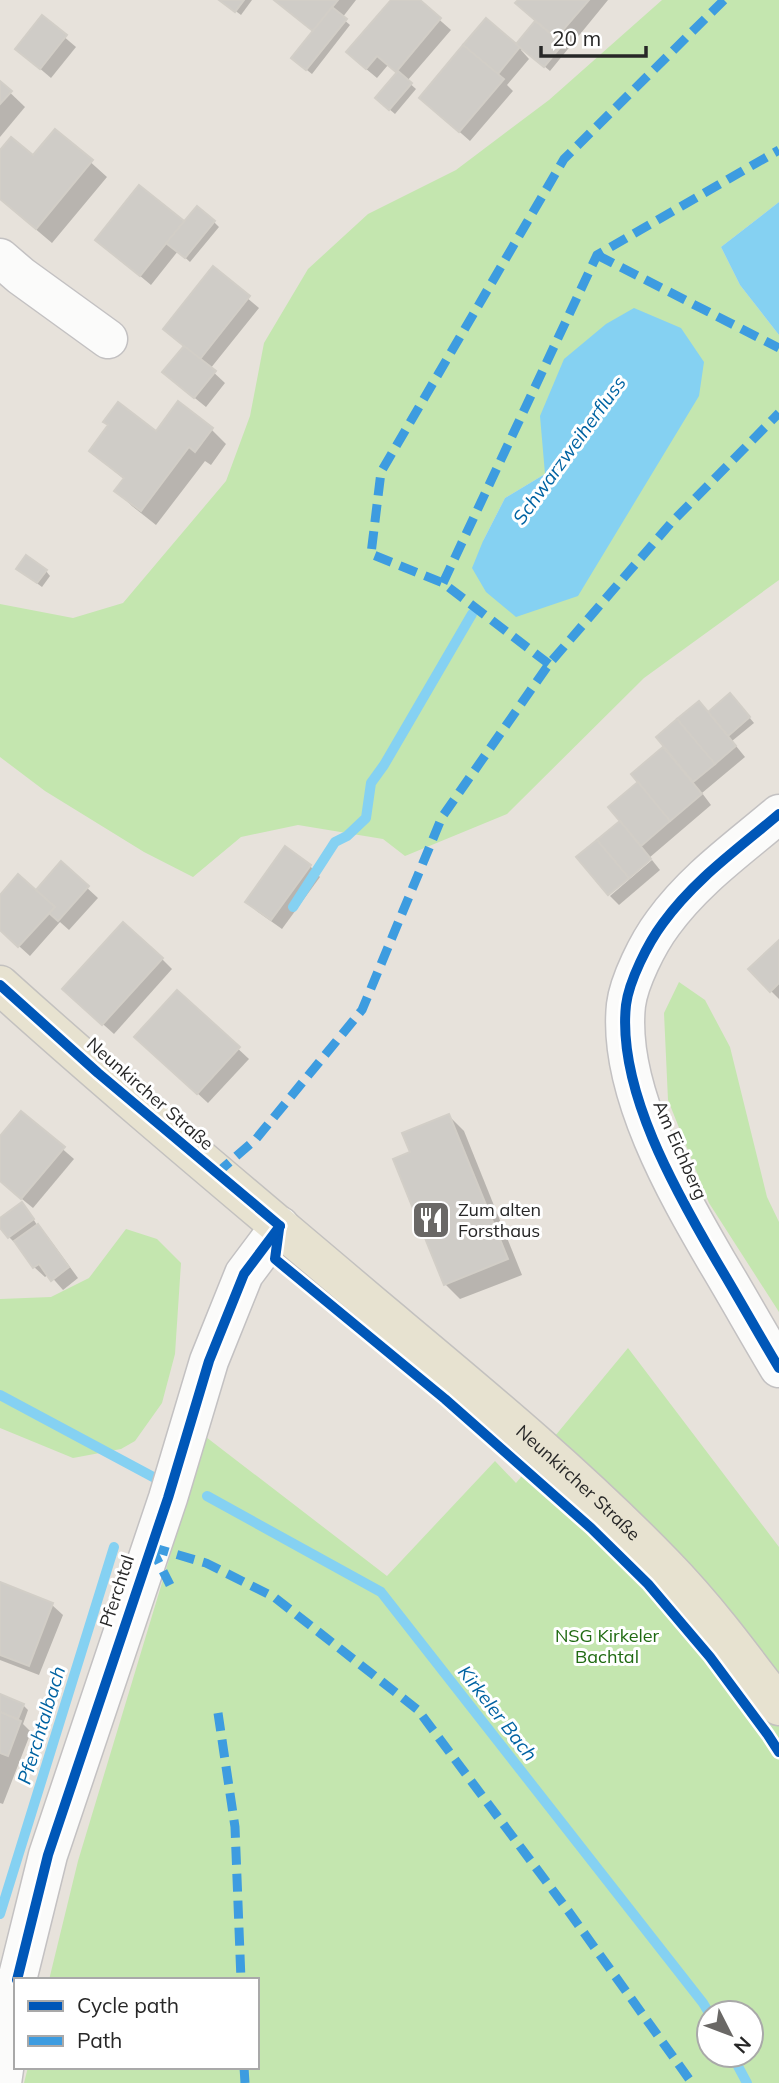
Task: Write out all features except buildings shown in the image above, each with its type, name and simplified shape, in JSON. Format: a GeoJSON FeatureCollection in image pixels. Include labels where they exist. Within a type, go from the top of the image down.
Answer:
{"type":"FeatureCollection","features":[{"type":"Feature","properties":{"kind":"main road","name":"Neunkircher Straße"},"geometry":{"type":"LineString","coordinates":[[0,985],[98,1073],[462,1380],[608,1509],[666,1567],[730,1641],[779,1706]]}},
{"type":"Feature","properties":{"kind":"street"},"geometry":{"type":"LineString","coordinates":[[0,258],[108,339]]}},
{"type":"Feature","properties":{"kind":"street","name":"Am Eichberg"},"geometry":{"type":"LineString","coordinates":[[779,814],[691,888],[661,925],[639,963],[626,1004],[626,1015],[629,1060],[638,1097],[658,1152],[685,1206],[779,1368]]}},
{"type":"Feature","properties":{"kind":"street","name":"Pferchtal"},"geometry":{"type":"LineString","coordinates":[[17,1978],[48,1855],[168,1498],[209,1361],[244,1274],[279,1226]]}},
{"type":"Feature","properties":{"kind":"street","name":"Pferchtal"},"geometry":{"type":"LineString","coordinates":[[2,2083],[14,1996]]}},
{"type":"Feature","properties":{"kind":"green space"},"geometry":{"type":"Polygon","coordinates":[[[662,0],[779,0],[779,202],[721,247],[740,285],[779,335],[779,580],[644,678],[507,814],[405,856],[383,839],[298,825],[241,837],[193,877],[144,852],[45,791],[0,757],[0,604],[73,618],[123,603],[226,481],[250,416],[264,343],[308,269],[368,214],[456,170],[549,100],[662,0]],[[545,474],[505,498],[483,541],[545,474]]]}},
{"type":"Feature","properties":{"kind":"green space"},"geometry":{"type":"Polygon","coordinates":[[[679,982],[705,1000],[730,1047],[767,1197],[779,1222],[779,1312],[709,1203],[668,1100],[664,1013],[679,982]]]}},
{"type":"Feature","properties":{"kind":"green space"},"geometry":{"type":"Polygon","coordinates":[[[126,1229],[157,1239],[181,1263],[175,1354],[162,1403],[135,1441],[121,1449],[73,1458],[0,1428],[0,1299],[51,1297],[89,1278],[126,1229]]]}},
{"type":"Feature","properties":{"kind":"green space","name":"NSG Kirkeler Bachtal"},"geometry":{"type":"Polygon","coordinates":[[[628,1348],[779,1547],[779,2083],[24,2083],[28,2069],[259,2069],[259,1978],[49,1978],[78,1861],[206,1437],[387,1576],[495,1461],[516,1483],[628,1348]]]}},
{"type":"Feature","properties":{"kind":"water"},"geometry":{"type":"Polygon","coordinates":[[[779,202],[779,335],[740,285],[721,247],[779,202]]]}},
{"type":"Feature","properties":{"kind":"water"},"geometry":{"type":"Polygon","coordinates":[[[634,308],[681,328],[704,362],[699,396],[578,596],[516,617],[486,592],[472,568],[505,498],[545,474],[540,416],[564,359],[606,324],[634,308]]]}},
{"type":"Feature","properties":{"kind":"waterway","name":"Schwarzweiherfluss"},"geometry":{"type":"LineString","coordinates":[[293,907],[335,842],[347,836],[366,818],[371,783],[472,614]]}},
{"type":"Feature","properties":{"kind":"waterway","name":"Kirkeler Bach"},"geometry":{"type":"LineString","coordinates":[[0,1395],[155,1478]]}},
{"type":"Feature","properties":{"kind":"waterway","name":"Kirkeler Bach"},"geometry":{"type":"LineString","coordinates":[[207,1496],[381,1592],[700,1999]]}},
{"type":"Feature","properties":{"kind":"waterway","name":"Pferchtalbach"},"geometry":{"type":"LineString","coordinates":[[0,1914],[114,1547]]}},
{"type":"Feature","properties":{"kind":"waterway","name":"Kirkeler Bach"},"geometry":{"type":"LineString","coordinates":[[740,2069],[747,2083]]}},
{"type":"Feature","properties":{"kind":"marked path"},"geometry":{"type":"LineString","coordinates":[[549,664],[443,583],[371,554],[381,472],[564,159],[724,0]]}},
{"type":"Feature","properties":{"kind":"marked path"},"geometry":{"type":"LineString","coordinates":[[443,583],[597,255],[779,150]]}},
{"type":"Feature","properties":{"kind":"marked path"},"geometry":{"type":"LineString","coordinates":[[597,255],[779,348]]}},
{"type":"Feature","properties":{"kind":"marked path"},"geometry":{"type":"LineString","coordinates":[[216,1174],[256,1139],[362,1010],[442,817],[549,664],[671,523],[779,413]]}},
{"type":"Feature","properties":{"kind":"marked path"},"geometry":{"type":"LineString","coordinates":[[151,1547],[206,1563],[274,1597],[418,1710],[569,1912],[692,2083]]}},
{"type":"Feature","properties":{"kind":"marked path"},"geometry":{"type":"LineString","coordinates":[[151,1547],[170,1585]]}},
{"type":"Feature","properties":{"kind":"marked path"},"geometry":{"type":"LineString","coordinates":[[218,1713],[235,1827],[241,1978]]}},
{"type":"Feature","properties":{"kind":"marked path"},"geometry":{"type":"LineString","coordinates":[[244,2069],[245,2083]]}},
{"type":"Feature","properties":{"kind":"cycle path"},"geometry":{"type":"LineString","coordinates":[[779,814],[703,878],[675,907],[645,951],[626,1005],[626,1037],[631,1071],[653,1139],[684,1204],[779,1368]]}},
{"type":"Feature","properties":{"kind":"cycle path"},"geometry":{"type":"LineString","coordinates":[[0,985],[98,1073],[280,1226]]}},
{"type":"Feature","properties":{"kind":"cycle path"},"geometry":{"type":"LineString","coordinates":[[17,1978],[48,1855],[168,1498],[209,1361],[244,1274],[280,1226]]}},
{"type":"Feature","properties":{"kind":"cycle path"},"geometry":{"type":"LineString","coordinates":[[279,1229],[275,1259],[445,1399],[591,1528],[648,1584],[710,1657],[779,1752]]}},
{"type":"Feature","properties":{"kind":"place","name":"Zum alten Forsthaus"},"geometry":{"type":"Point","coordinates":[431,1220]}}]}
